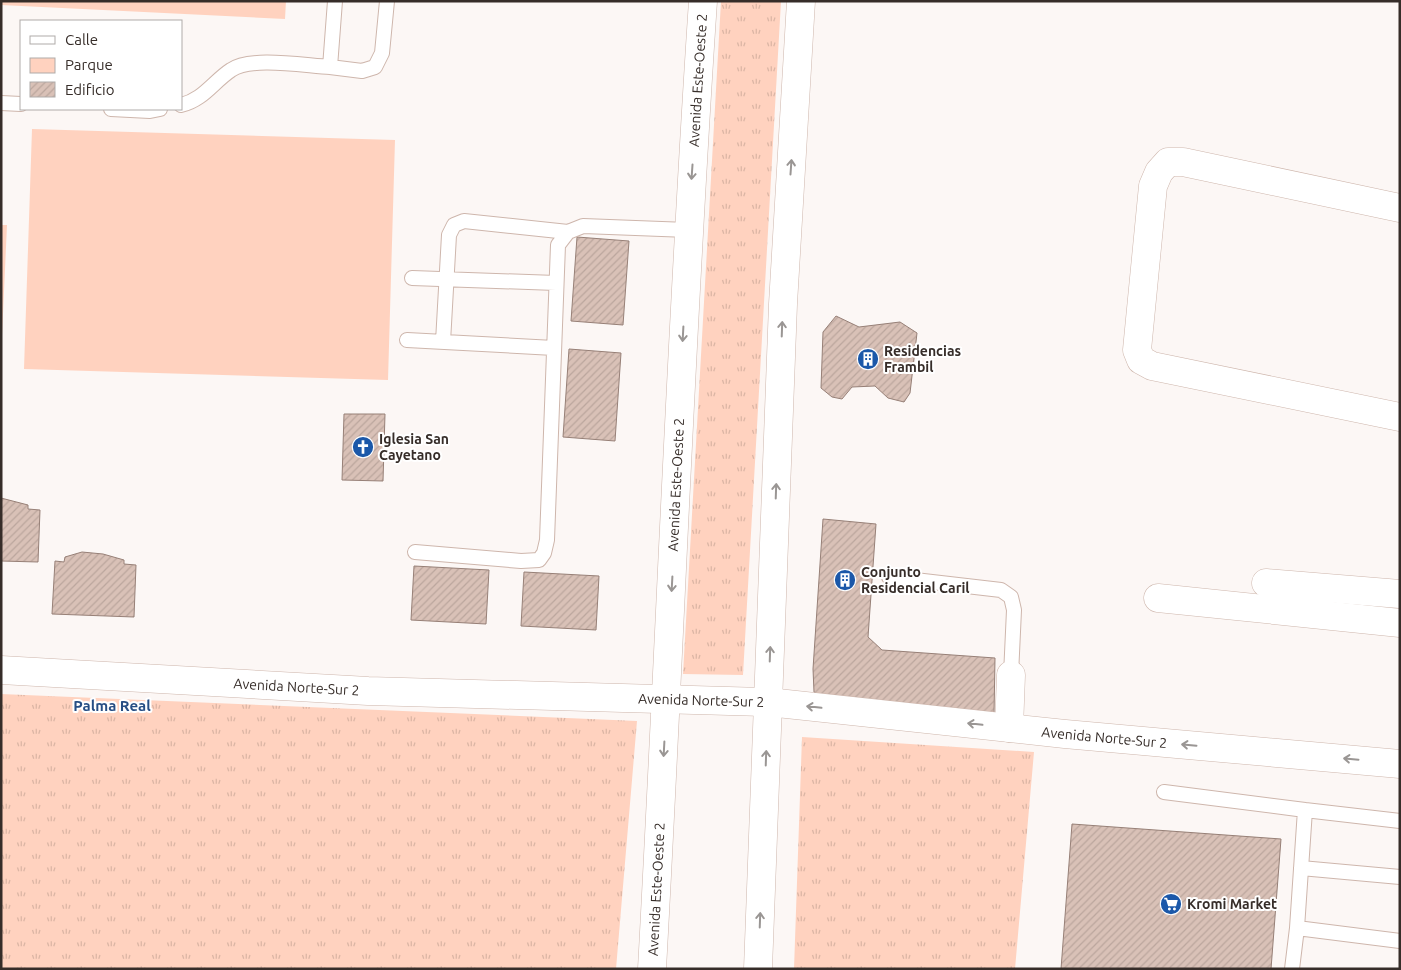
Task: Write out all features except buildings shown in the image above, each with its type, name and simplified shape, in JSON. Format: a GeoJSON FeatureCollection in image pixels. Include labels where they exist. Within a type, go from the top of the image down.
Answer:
{"type":"FeatureCollection","features":[{"type":"Feature","properties":{"kind":"street","name":"Avenida Este-Oeste 2"},"geometry":{"type":"LineString","coordinates":[[652,969],[667,700],[688,230],[703,1]]}},
{"type":"Feature","properties":{"kind":"street"},"geometry":{"type":"LineString","coordinates":[[758,969],[783,304],[801,1]]}},
{"type":"Feature","properties":{"kind":"street"},"geometry":{"type":"LineString","coordinates":[[1400,208],[1183,162],[1168,162],[1159,172],[1153,186],[1137,350],[1141,360],[1152,366],[1400,417]]}},
{"type":"Feature","properties":{"kind":"street"},"geometry":{"type":"LineString","coordinates":[[1266,583],[1400,594]]}},
{"type":"Feature","properties":{"kind":"street"},"geometry":{"type":"LineString","coordinates":[[1158,598],[1400,623]]}},
{"type":"Feature","properties":{"kind":"street","name":"Avenida Norte-Sur 2"},"geometry":{"type":"LineString","coordinates":[[1,670],[368,691],[768,702],[1009,728],[1400,764]]}},
{"type":"Feature","properties":{"kind":"street"},"geometry":{"type":"LineString","coordinates":[[1009,728],[1011,675]]}},
{"type":"Feature","properties":{"kind":"lane"},"geometry":{"type":"LineString","coordinates":[[330,67],[335,1]]}},
{"type":"Feature","properties":{"kind":"lane"},"geometry":{"type":"LineString","coordinates":[[182,105],[194,102],[232,69],[251,63],[330,67],[362,71],[376,67],[382,53],[388,1]]}},
{"type":"Feature","properties":{"kind":"lane"},"geometry":{"type":"LineString","coordinates":[[1,103],[20,104]]}},
{"type":"Feature","properties":{"kind":"lane"},"geometry":{"type":"LineString","coordinates":[[131,110],[155,110]]}},
{"type":"Feature","properties":{"kind":"lane"},"geometry":{"type":"LineString","coordinates":[[443,342],[450,234],[454,225],[464,221],[568,232],[583,226],[688,230]]}},
{"type":"Feature","properties":{"kind":"lane"},"geometry":{"type":"LineString","coordinates":[[415,552],[520,561],[539,560],[544,553],[547,540],[558,245],[568,232]]}},
{"type":"Feature","properties":{"kind":"lane"},"geometry":{"type":"LineString","coordinates":[[412,278],[556,283]]}},
{"type":"Feature","properties":{"kind":"lane"},"geometry":{"type":"LineString","coordinates":[[407,340],[554,348]]}},
{"type":"Feature","properties":{"kind":"lane"},"geometry":{"type":"LineString","coordinates":[[889,577],[1001,590],[1010,597],[1014,610],[1011,675]]}},
{"type":"Feature","properties":{"kind":"lane"},"geometry":{"type":"LineString","coordinates":[[1164,792],[1400,821]]}},
{"type":"Feature","properties":{"kind":"lane"},"geometry":{"type":"LineString","coordinates":[[1292,969],[1297,928],[1305,810]]}},
{"type":"Feature","properties":{"kind":"lane"},"geometry":{"type":"LineString","coordinates":[[1301,868],[1400,877]]}},
{"type":"Feature","properties":{"kind":"lane"},"geometry":{"type":"LineString","coordinates":[[1297,928],[1400,940]]}},
{"type":"Feature","properties":{"kind":"green space"},"geometry":{"type":"Polygon","coordinates":[[[1,1],[286,1],[285,19],[1,5],[1,1]]]}},
{"type":"Feature","properties":{"kind":"green space"},"geometry":{"type":"Polygon","coordinates":[[[721,1],[781,1],[743,675],[683,674],[721,1]]]}},
{"type":"Feature","properties":{"kind":"green space"},"geometry":{"type":"Polygon","coordinates":[[[32,129],[395,140],[388,380],[24,369],[32,129]]]}},
{"type":"Feature","properties":{"kind":"green space"},"geometry":{"type":"Polygon","coordinates":[[[1,225],[7,225],[1,358],[1,225]]]}},
{"type":"Feature","properties":{"kind":"green space"},"geometry":{"type":"Polygon","coordinates":[[[1,694],[637,721],[616,969],[1,969],[1,694]]]}},
{"type":"Feature","properties":{"kind":"green space"},"geometry":{"type":"Polygon","coordinates":[[[802,737],[1034,752],[1015,969],[794,969],[802,737]]]}},
{"type":"Feature","properties":{"kind":"place","name":"Residencias Frambil"},"geometry":{"type":"Point","coordinates":[868,359]}},
{"type":"Feature","properties":{"kind":"place","name":"Iglesia San Cayetano"},"geometry":{"type":"Point","coordinates":[363,447]}},
{"type":"Feature","properties":{"kind":"place","name":"Conjunto Residencial Caril"},"geometry":{"type":"Point","coordinates":[845,580]}},
{"type":"Feature","properties":{"kind":"place","name":"Kromi Market"},"geometry":{"type":"Point","coordinates":[1171,904]}},
{"type":"Feature","properties":{"kind":"district","name":"Palma Real"},"geometry":{"type":"Point","coordinates":[112,706]}}]}
